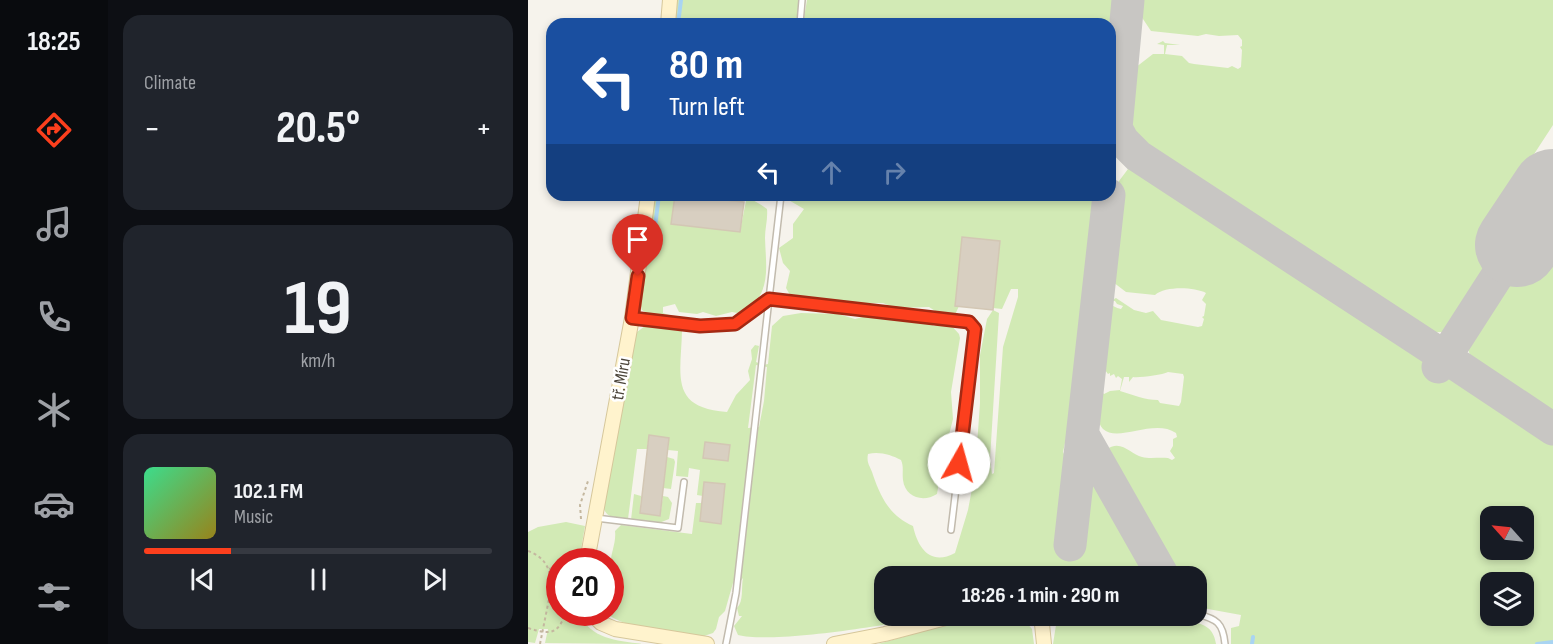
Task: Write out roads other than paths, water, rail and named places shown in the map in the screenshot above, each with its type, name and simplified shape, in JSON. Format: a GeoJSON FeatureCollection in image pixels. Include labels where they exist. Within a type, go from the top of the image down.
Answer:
{"type":"FeatureCollection","features":[{"type":"Feature","properties":{"kind":"main road"},"geometry":{"type":"LineString","coordinates":[[668,18],[670,0]]}},
{"type":"Feature","properties":{"kind":"main road","name":"tř. Míru"},"geometry":{"type":"LineString","coordinates":[[589,548],[632,318],[647,201]]}},
{"type":"Feature","properties":{"kind":"main road"},"geometry":{"type":"LineString","coordinates":[[608,626],[621,631],[707,644]]}},
{"type":"Feature","properties":{"kind":"main road"},"geometry":{"type":"LineString","coordinates":[[834,644],[915,626]]}},
{"type":"Feature","properties":{"kind":"main road"},"geometry":{"type":"LineString","coordinates":[[1042,626],[1044,643]]}},
{"type":"Feature","properties":{"kind":"lane"},"geometry":{"type":"LineString","coordinates":[[800,18],[802,0]]}},
{"type":"Feature","properties":{"kind":"lane"},"geometry":{"type":"LineString","coordinates":[[726,644],[736,593],[780,201]]}},
{"type":"Feature","properties":{"kind":"lane"},"geometry":{"type":"LineString","coordinates":[[632,318],[700,326],[735,324],[769,299],[969,322],[975,329],[951,530]]}},
{"type":"Feature","properties":{"kind":"lane"},"geometry":{"type":"LineString","coordinates":[[595,518],[678,528],[684,482]]}},
{"type":"Feature","properties":{"kind":"lane"},"geometry":{"type":"LineString","coordinates":[[1207,617],[1220,624],[1224,632],[1225,644]]}},
{"type":"Feature","properties":{"kind":"waterway"},"geometry":{"type":"LineString","coordinates":[[679,18],[681,0]]}},
{"type":"Feature","properties":{"kind":"waterway"},"geometry":{"type":"LineString","coordinates":[[654,235],[658,201]]}},
{"type":"Feature","properties":{"kind":"waterway"},"geometry":{"type":"LineString","coordinates":[[1252,644],[1253,637]]}},
{"type":"Feature","properties":{"kind":"waterway"},"geometry":{"type":"LineString","coordinates":[[1537,644],[1553,642]]}}]}
